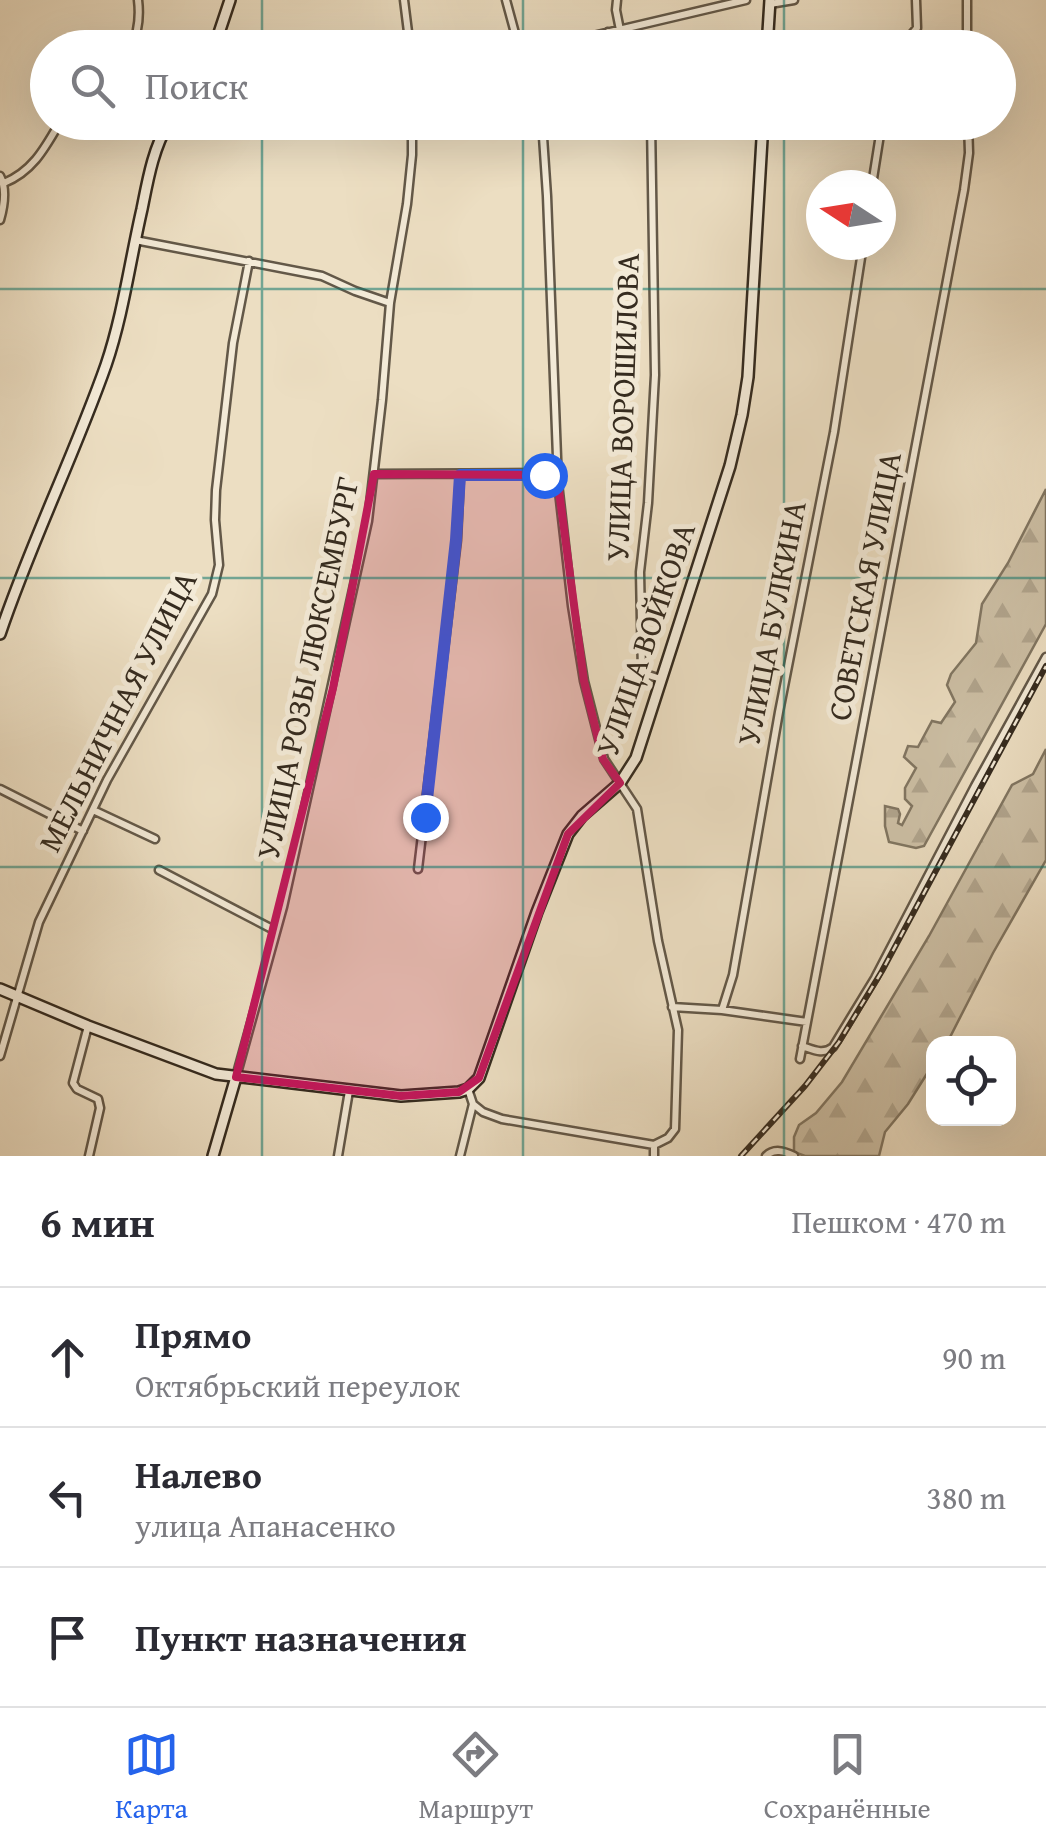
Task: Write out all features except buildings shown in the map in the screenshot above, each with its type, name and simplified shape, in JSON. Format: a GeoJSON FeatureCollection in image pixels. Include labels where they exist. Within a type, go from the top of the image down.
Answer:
{"type":"FeatureCollection","features":[{"type":"Feature","properties":{"kind":"main road"},"geometry":{"type":"LineString","coordinates":[[220,30],[230,0]]}},
{"type":"Feature","properties":{"kind":"main road"},"geometry":{"type":"LineString","coordinates":[[768,30],[770,2]]}},
{"type":"Feature","properties":{"kind":"main road"},"geometry":{"type":"LineString","coordinates":[[0,634],[19,577],[106,365],[159,140]]}},
{"type":"Feature","properties":{"kind":"main road","name":"УЛИЦА ВОЙКОВА"},"geometry":{"type":"LineString","coordinates":[[620,783],[636,758],[730,466],[742,415],[751,340],[762,140]]}},
{"type":"Feature","properties":{"kind":"main road"},"geometry":{"type":"LineString","coordinates":[[0,988],[216,1074],[401,1096],[468,1089],[479,1078],[568,834],[582,816],[620,783]]}},
{"type":"Feature","properties":{"kind":"main road","name":"УЛИЦА РОЗЫ ЛЮКСЕМБУРГ"},"geometry":{"type":"LineString","coordinates":[[213,1156],[236,1077]]}},
{"type":"Feature","properties":{"kind":"street"},"geometry":{"type":"LineString","coordinates":[[136,30],[138,0]]}},
{"type":"Feature","properties":{"kind":"street"},"geometry":{"type":"LineString","coordinates":[[404,0],[408,30]]}},
{"type":"Feature","properties":{"kind":"street"},"geometry":{"type":"LineString","coordinates":[[506,0],[514,30]]}},
{"type":"Feature","properties":{"kind":"street"},"geometry":{"type":"LineString","coordinates":[[616,0],[620,30],[746,0]]}},
{"type":"Feature","properties":{"kind":"street"},"geometry":{"type":"LineString","coordinates":[[770,2],[794,0]]}},
{"type":"Feature","properties":{"kind":"street"},"geometry":{"type":"LineString","coordinates":[[915,30],[916,0]]}},
{"type":"Feature","properties":{"kind":"street"},"geometry":{"type":"LineString","coordinates":[[966,0],[967,30]]}},
{"type":"Feature","properties":{"kind":"street"},"geometry":{"type":"LineString","coordinates":[[0,220],[2,179],[27,170],[49,140]]}},
{"type":"Feature","properties":{"kind":"street","name":"УЛИЦА РОЗЫ ЛЮКСЕМБУРГ"},"geometry":{"type":"LineString","coordinates":[[236,1077],[276,930],[368,521],[390,303],[412,140]]}},
{"type":"Feature","properties":{"kind":"street"},"geometry":{"type":"LineString","coordinates":[[543,140],[558,483],[572,606],[584,682],[604,759],[620,783]]}},
{"type":"Feature","properties":{"kind":"street","name":"УЛИЦА ВОРОШИЛОВА"},"geometry":{"type":"LineString","coordinates":[[652,140],[655,376],[640,572],[642,673],[662,679]]}},
{"type":"Feature","properties":{"kind":"street"},"geometry":{"type":"LineString","coordinates":[[874,170],[879,140]]}},
{"type":"Feature","properties":{"kind":"street","name":"СОВЕТСКАЯ УЛИЦА"},"geometry":{"type":"LineString","coordinates":[[800,1058],[964,190],[969,140]]}},
{"type":"Feature","properties":{"kind":"street"},"geometry":{"type":"LineString","coordinates":[[135,240],[322,276],[390,303]]}},
{"type":"Feature","properties":{"kind":"street","name":"УЛИЦА БУЛКИНА"},"geometry":{"type":"LineString","coordinates":[[722,1010],[733,974],[834,432],[861,260]]}},
{"type":"Feature","properties":{"kind":"street","name":"МЕЛЬНИЧНАЯ УЛИЦА"},"geometry":{"type":"LineString","coordinates":[[0,1056],[39,922],[107,780],[212,594],[218,565],[216,490],[233,343],[249,261]]}},
{"type":"Feature","properties":{"kind":"street"},"geometry":{"type":"LineString","coordinates":[[374,474],[540,474],[558,483]]}},
{"type":"Feature","properties":{"kind":"street"},"geometry":{"type":"LineString","coordinates":[[418,869],[460,475]]}},
{"type":"Feature","properties":{"kind":"street"},"geometry":{"type":"LineString","coordinates":[[802,1046],[820,1052],[834,1047],[876,978],[974,786],[1046,657]]}},
{"type":"Feature","properties":{"kind":"street","name":"УЛИЦА ВОЙКОВА"},"geometry":{"type":"LineString","coordinates":[[620,783],[637,809],[658,942],[678,1030],[675,1129],[654,1145],[654,1156]]}},
{"type":"Feature","properties":{"kind":"street"},"geometry":{"type":"LineString","coordinates":[[0,790],[83,830]]}},
{"type":"Feature","properties":{"kind":"street"},"geometry":{"type":"LineString","coordinates":[[93,810],[155,839]]}},
{"type":"Feature","properties":{"kind":"street"},"geometry":{"type":"LineString","coordinates":[[159,870],[276,930]]}},
{"type":"Feature","properties":{"kind":"street"},"geometry":{"type":"LineString","coordinates":[[672,1007],[807,1022]]}},
{"type":"Feature","properties":{"kind":"street"},"geometry":{"type":"LineString","coordinates":[[88,1026],[73,1083],[77,1089],[98,1098],[100,1108],[89,1156]]}},
{"type":"Feature","properties":{"kind":"street"},"geometry":{"type":"LineString","coordinates":[[468,1089],[473,1104],[482,1112],[502,1119],[654,1145]]}},
{"type":"Feature","properties":{"kind":"street"},"geometry":{"type":"LineString","coordinates":[[338,1156],[349,1091]]}},
{"type":"Feature","properties":{"kind":"street"},"geometry":{"type":"LineString","coordinates":[[460,1156],[473,1104]]}},
{"type":"Feature","properties":{"kind":"street"},"geometry":{"type":"LineString","coordinates":[[766,1156],[778,1150],[794,1156]]}},
{"type":"Feature","properties":{"kind":"highlighted area"},"geometry":{"type":"Polygon","coordinates":[[[374,474],[544,475],[558,483],[584,681],[603,759],[620,783],[568,834],[479,1078],[459,1092],[401,1096],[236,1077],[333,688],[374,474]]]}},
{"type":"Feature","properties":{"kind":"green space"},"geometry":{"type":"Polygon","coordinates":[[[1046,489],[1046,624],[924,846],[889,842],[885,806],[898,809],[898,823],[902,825],[912,806],[905,799],[905,788],[916,768],[904,757],[908,746],[918,747],[932,721],[941,723],[955,702],[947,685],[951,674],[976,643],[982,604],[1046,489]]]}},
{"type":"Feature","properties":{"kind":"green space"},"geometry":{"type":"Polygon","coordinates":[[[1046,749],[1046,860],[951,1036],[926,1036],[926,1075],[885,1132],[879,1156],[805,1156],[794,1152],[799,1125],[816,1113],[842,1082],[1012,785],[1033,774],[1046,749]]]}},
{"type":"Feature","properties":{"kind":"railway"},"geometry":{"type":"LineString","coordinates":[[741,1156],[839,1042],[882,971],[1046,666]]}},
{"type":"Feature","properties":{"kind":"route"},"geometry":{"type":"LineString","coordinates":[[425,817],[460,475],[544,475]]}}]}
